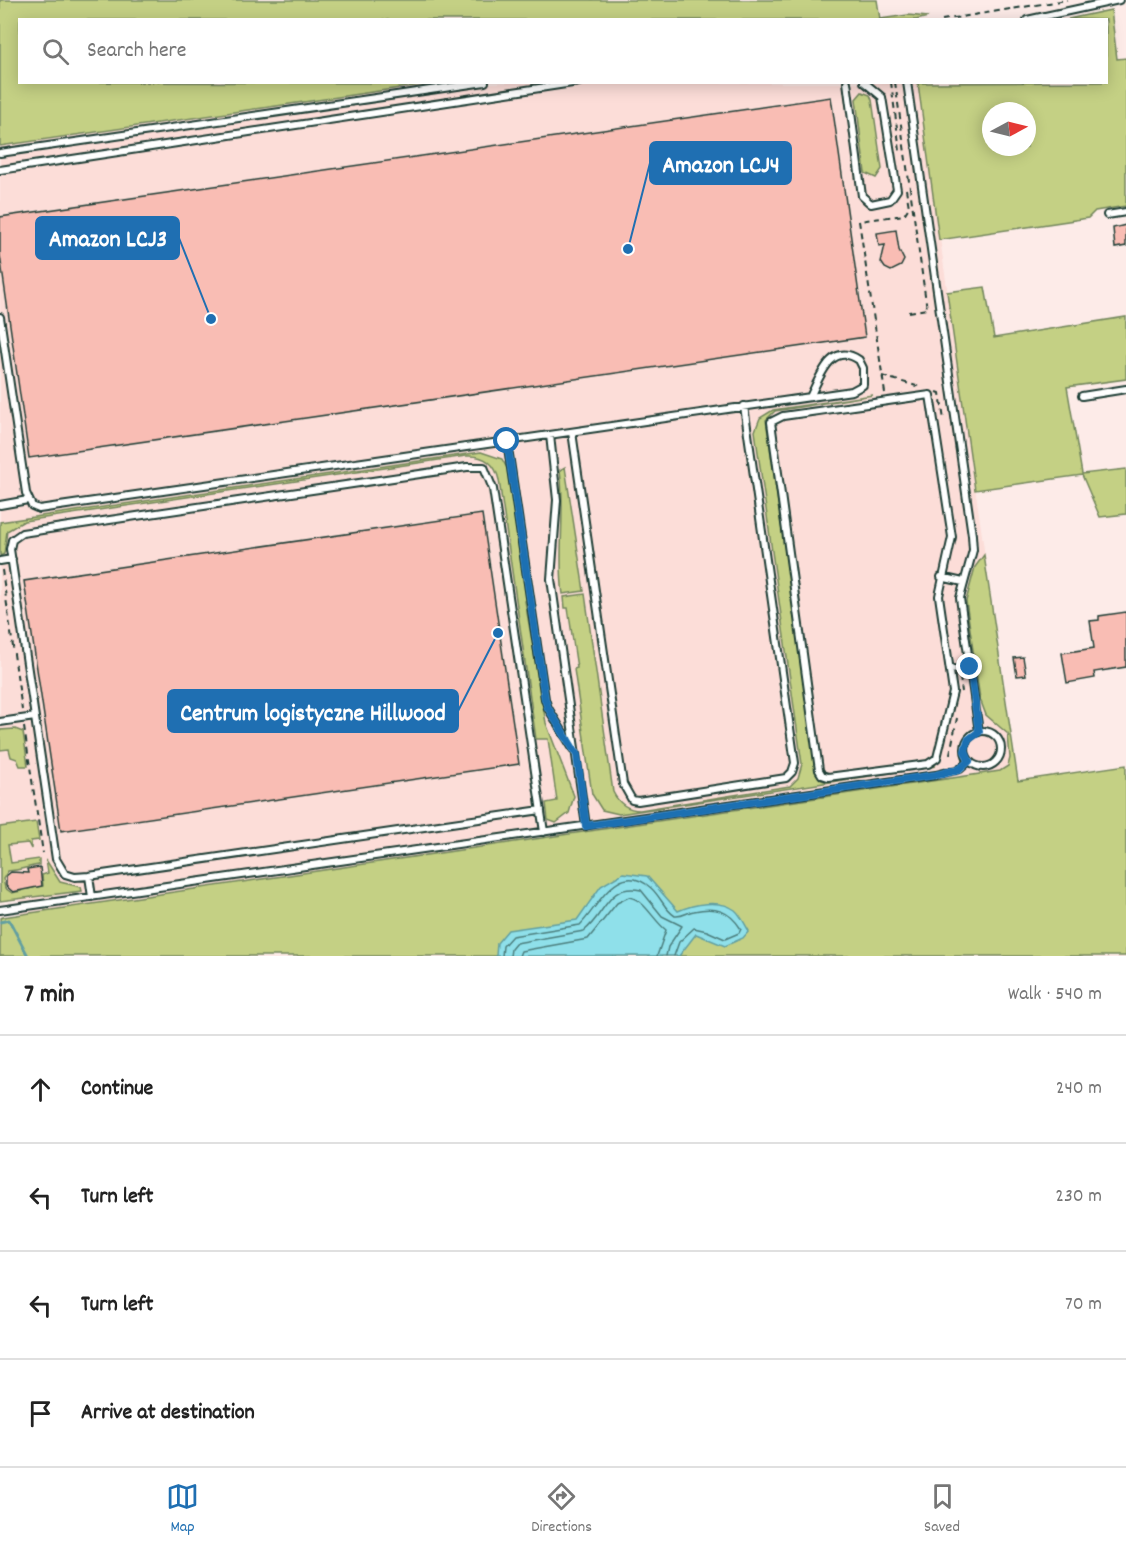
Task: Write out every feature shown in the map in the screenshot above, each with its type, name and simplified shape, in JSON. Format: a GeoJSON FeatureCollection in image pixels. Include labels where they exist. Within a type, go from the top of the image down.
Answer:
{"type":"FeatureCollection","features":[{"type":"Feature","properties":{"kind":"lane"},"geometry":{"type":"LineString","coordinates":[[1036,18],[1119,0]]}},
{"type":"Feature","properties":{"kind":"lane"},"geometry":{"type":"LineString","coordinates":[[0,153],[471,84]]}},
{"type":"Feature","properties":{"kind":"lane"},"geometry":{"type":"LineString","coordinates":[[0,170],[566,84]]}},
{"type":"Feature","properties":{"kind":"lane"},"geometry":{"type":"LineString","coordinates":[[847,84],[862,196],[871,204],[890,200],[897,190],[882,97],[878,91],[867,84]]}},
{"type":"Feature","properties":{"kind":"lane"},"geometry":{"type":"LineString","coordinates":[[907,84],[972,536],[973,550],[960,598],[979,732]]}},
{"type":"Feature","properties":{"kind":"lane"},"geometry":{"type":"LineString","coordinates":[[1107,215],[1126,212]]}},
{"type":"Feature","properties":{"kind":"lane"},"geometry":{"type":"LineString","coordinates":[[0,317],[28,500],[39,509],[572,432],[810,397],[857,389],[862,385],[864,378],[859,360],[846,354],[836,355],[828,361],[810,397]]}},
{"type":"Feature","properties":{"kind":"lane"},"geometry":{"type":"LineString","coordinates":[[1082,396],[1126,389]]}},
{"type":"Feature","properties":{"kind":"lane"},"geometry":{"type":"LineString","coordinates":[[926,395],[932,398],[952,537],[939,596],[953,692],[937,758],[933,761],[828,777],[822,775],[771,422],[783,416],[886,401],[926,395]]}},
{"type":"Feature","properties":{"kind":"lane"},"geometry":{"type":"LineString","coordinates":[[572,432],[623,784],[632,800],[638,801],[786,778],[792,772],[795,763],[744,406]]}},
{"type":"Feature","properties":{"kind":"lane"},"geometry":{"type":"LineString","coordinates":[[550,435],[557,500],[551,579],[586,826]]}},
{"type":"Feature","properties":{"kind":"lane"},"geometry":{"type":"LineString","coordinates":[[507,441],[545,699],[548,708],[577,755]]}},
{"type":"Feature","properties":{"kind":"lane"},"geometry":{"type":"LineString","coordinates":[[541,810],[88,876],[75,877],[65,874],[56,859],[12,560],[12,540],[22,534],[468,467],[484,467],[494,489],[541,810],[544,832]]}},
{"type":"Feature","properties":{"kind":"lane"},"geometry":{"type":"LineString","coordinates":[[0,505],[28,500]]}},
{"type":"Feature","properties":{"kind":"lane"},"geometry":{"type":"LineString","coordinates":[[0,561],[12,560]]}},
{"type":"Feature","properties":{"kind":"lane"},"geometry":{"type":"LineString","coordinates":[[942,577],[963,582]]}},
{"type":"Feature","properties":{"kind":"lane"},"geometry":{"type":"LineString","coordinates":[[951,670],[970,667]]}},
{"type":"Feature","properties":{"kind":"lane"},"geometry":{"type":"LineString","coordinates":[[0,722],[35,717]]}},
{"type":"Feature","properties":{"kind":"lane"},"geometry":{"type":"LineString","coordinates":[[987,732],[998,739],[999,756],[996,761],[985,767],[969,761],[965,745],[971,735],[987,732]]}},
{"type":"Feature","properties":{"kind":"lane"},"geometry":{"type":"LineString","coordinates":[[0,910],[936,775],[960,769],[969,761]]}},
{"type":"Feature","properties":{"kind":"lane"},"geometry":{"type":"LineString","coordinates":[[88,876],[92,897]]}},
{"type":"Feature","properties":{"kind":"path"},"geometry":{"type":"LineString","coordinates":[[954,18],[1067,0]]}},
{"type":"Feature","properties":{"kind":"path"},"geometry":{"type":"LineString","coordinates":[[893,84],[927,309],[909,312],[909,315]]}},
{"type":"Feature","properties":{"kind":"path"},"geometry":{"type":"LineString","coordinates":[[886,401],[859,221],[904,214],[909,207],[893,84]]}},
{"type":"Feature","properties":{"kind":"path"},"geometry":{"type":"LineString","coordinates":[[0,561],[43,854]]}},
{"type":"Feature","properties":{"kind":"shaded area"},"geometry":{"type":"Polygon","coordinates":[[[327,84],[918,84],[1016,776],[21,921],[18,896],[0,897],[0,137],[327,84]]]}},
{"type":"Feature","properties":{"kind":"green space"},"geometry":{"type":"Polygon","coordinates":[[[0,0],[877,0],[880,18],[18,18],[18,84],[427,84],[0,146],[0,0]]]}},
{"type":"Feature","properties":{"kind":"green space"},"geometry":{"type":"Polygon","coordinates":[[[1111,10],[1117,59],[1126,58],[1126,206],[1095,211],[1088,218],[939,240],[918,84],[1108,84],[1108,18],[1073,18],[1111,10]]]}},
{"type":"Feature","properties":{"kind":"green space"},"geometry":{"type":"Polygon","coordinates":[[[908,15],[928,17],[924,18],[887,18],[908,15]]]}},
{"type":"Feature","properties":{"kind":"green space"},"geometry":{"type":"Polygon","coordinates":[[[862,92],[870,95],[872,100],[882,169],[876,178],[865,173],[856,99],[862,92]]]}},
{"type":"Feature","properties":{"kind":"green space"},"geometry":{"type":"Polygon","coordinates":[[[985,287],[994,338],[1126,317],[1126,379],[1067,387],[1082,474],[1126,469],[1126,514],[1100,517],[1082,475],[975,490],[947,292],[985,287]]]}},
{"type":"Feature","properties":{"kind":"green space"},"geometry":{"type":"Polygon","coordinates":[[[873,395],[775,411],[766,420],[817,773],[821,780],[827,782],[936,766],[619,814],[602,810],[592,794],[574,669],[577,668],[568,608],[565,608],[564,597],[585,594],[613,792],[621,803],[631,809],[640,810],[790,786],[798,778],[802,764],[755,431],[760,418],[773,410],[873,395]]]}},
{"type":"Feature","properties":{"kind":"green space"},"geometry":{"type":"Polygon","coordinates":[[[481,452],[502,459],[509,472],[528,600],[525,601],[546,723],[574,796],[569,813],[556,823],[548,820],[546,803],[557,801],[548,739],[536,739],[499,480],[492,464],[483,458],[466,456],[24,521],[7,531],[4,554],[0,556],[0,522],[481,452]]]}},
{"type":"Feature","properties":{"kind":"green space"},"geometry":{"type":"Polygon","coordinates":[[[565,467],[584,591],[563,594],[560,470],[565,467]]]}},
{"type":"Feature","properties":{"kind":"green space"},"geometry":{"type":"Polygon","coordinates":[[[984,555],[1018,781],[1126,765],[1126,956],[0,956],[0,918],[3,917],[1000,771],[1008,766],[1010,758],[1008,734],[986,715],[980,699],[966,601],[975,567],[984,555]]]}},
{"type":"Feature","properties":{"kind":"green space"},"geometry":{"type":"Polygon","coordinates":[[[15,729],[23,732],[28,766],[20,766],[17,759],[11,757],[9,749],[0,750],[0,730],[15,729]]]}},
{"type":"Feature","properties":{"kind":"green space"},"geometry":{"type":"Polygon","coordinates":[[[36,822],[39,840],[31,841],[31,849],[28,843],[8,845],[11,863],[39,859],[39,865],[8,871],[3,879],[5,888],[12,893],[21,891],[25,886],[28,889],[43,886],[42,875],[48,873],[46,860],[60,882],[81,887],[82,891],[0,901],[0,827],[36,822]]]}},
{"type":"Feature","properties":{"kind":"water"},"geometry":{"type":"Polygon","coordinates":[[[623,873],[647,876],[678,911],[707,904],[729,907],[737,912],[749,931],[743,938],[725,946],[696,934],[679,956],[496,956],[497,943],[508,930],[577,920],[601,886],[623,873]]]}},
{"type":"Feature","properties":{"kind":"building"},"geometry":{"type":"Polygon","coordinates":[[[831,97],[865,337],[29,458],[0,255],[0,217],[831,97]]]}},
{"type":"Feature","properties":{"kind":"building"},"geometry":{"type":"Polygon","coordinates":[[[1126,225],[1126,246],[1115,248],[1113,228],[1126,225]]]}},
{"type":"Feature","properties":{"kind":"building"},"geometry":{"type":"Polygon","coordinates":[[[896,230],[899,250],[904,260],[901,266],[891,271],[881,262],[885,245],[879,246],[877,233],[896,230]]]}},
{"type":"Feature","properties":{"kind":"building"},"geometry":{"type":"Polygon","coordinates":[[[482,514],[519,764],[61,831],[24,581],[482,514]]]}},
{"type":"Feature","properties":{"kind":"building"},"geometry":{"type":"Polygon","coordinates":[[[1126,612],[1126,667],[1094,672],[1095,678],[1067,683],[1062,653],[1094,648],[1090,621],[1099,620],[1099,616],[1126,612]]]}},
{"type":"Feature","properties":{"kind":"building"},"geometry":{"type":"Polygon","coordinates":[[[1023,657],[1026,675],[1017,676],[1014,658],[1023,657]]]}},
{"type":"Feature","properties":{"kind":"building"},"geometry":{"type":"Polygon","coordinates":[[[40,867],[42,886],[13,892],[6,886],[6,876],[11,872],[28,873],[27,869],[40,867]]]}},
{"type":"Feature","properties":{"kind":"waterway"},"geometry":{"type":"LineString","coordinates":[[0,922],[9,920],[28,956]]}},
{"type":"Feature","properties":{"kind":"place","name":"Amazon LCJ4"},"geometry":{"type":"Point","coordinates":[628,249]}},
{"type":"Feature","properties":{"kind":"place","name":"Amazon LCJ3"},"geometry":{"type":"Point","coordinates":[211,319]}},
{"type":"Feature","properties":{"kind":"place","name":"Centrum logistyczne Hillwood"},"geometry":{"type":"Point","coordinates":[498,633]}},
{"type":"Feature","properties":{"kind":"route"},"geometry":{"type":"LineString","coordinates":[[507,441],[545,699],[548,708],[577,755],[586,826],[936,775],[960,769],[969,761],[965,745],[971,735],[979,732],[970,667]]}}]}
